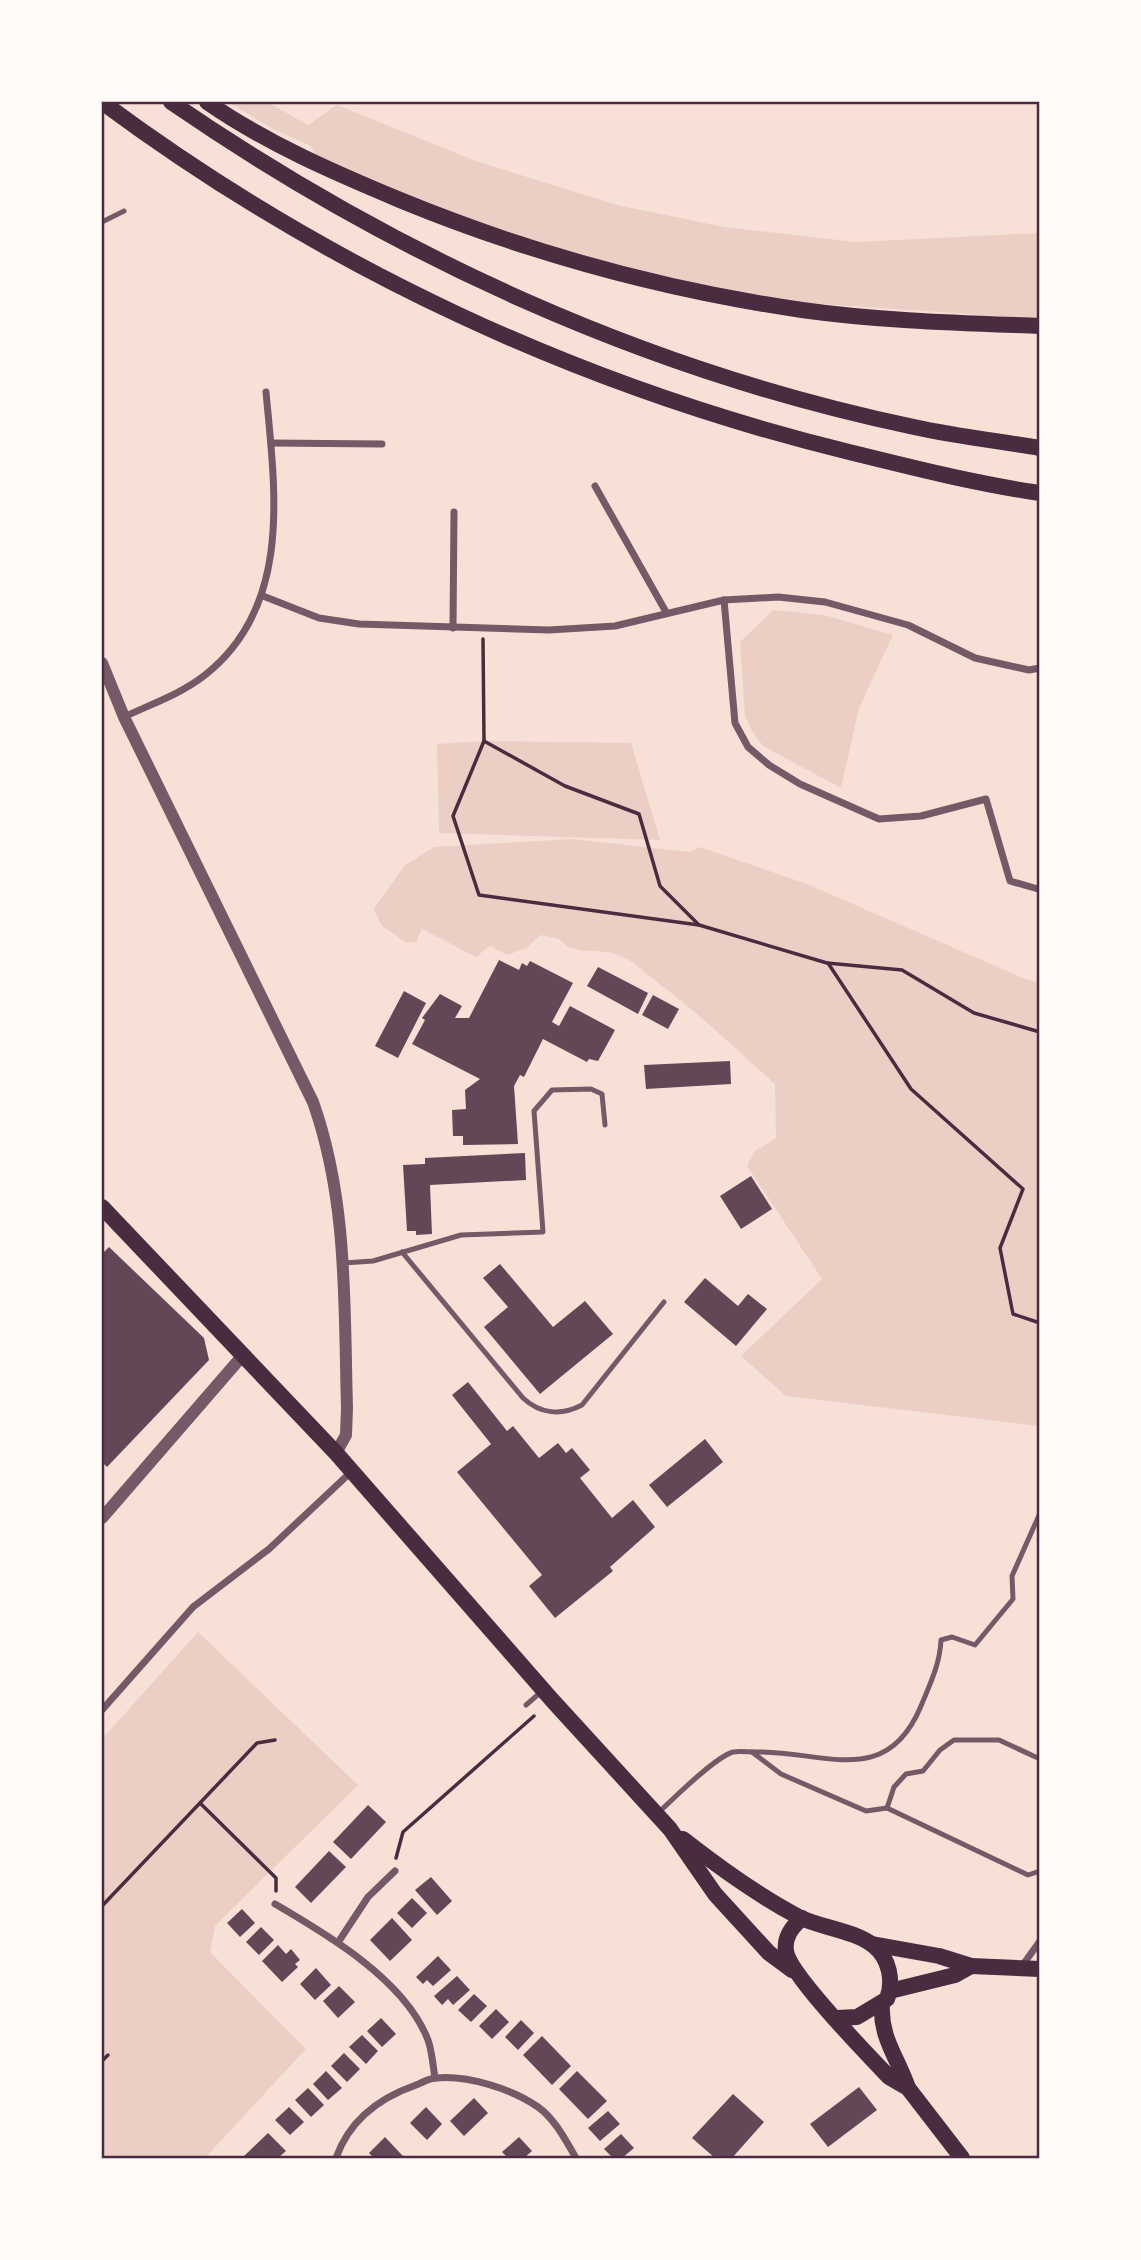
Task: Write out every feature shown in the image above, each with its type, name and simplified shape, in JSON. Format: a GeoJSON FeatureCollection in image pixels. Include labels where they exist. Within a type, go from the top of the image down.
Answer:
{"type":"FeatureCollection","features":[{"type":"Feature","properties":{"kind":"main road"},"geometry":{"type":"LineString","coordinates":[[102,102],[205,174],[305,237],[400,287],[575,366],[750,427],[896,464],[1040,493]]}},
{"type":"Feature","properties":{"kind":"main road"},"geometry":{"type":"LineString","coordinates":[[171,102],[220,136],[354,217],[421,253],[596,332],[784,395],[915,428],[1040,448]]}},
{"type":"Feature","properties":{"kind":"main road"},"geometry":{"type":"LineString","coordinates":[[207,102],[266,138],[338,174],[471,228],[561,258],[706,294],[804,311],[1040,326]]}},
{"type":"Feature","properties":{"kind":"main road"},"geometry":{"type":"LineString","coordinates":[[102,1207],[336,1453],[548,1695],[670,1829],[715,1894],[769,1953],[792,1970],[889,2077],[908,2088]]}},
{"type":"Feature","properties":{"kind":"main road"},"geometry":{"type":"LineString","coordinates":[[670,1829],[731,1877],[802,1918],[872,1944],[939,1956],[971,1966],[1040,1969]]}},
{"type":"Feature","properties":{"kind":"main road"},"geometry":{"type":"LineString","coordinates":[[792,1970],[785,1943],[788,1934],[802,1918]]}},
{"type":"Feature","properties":{"kind":"main road"},"geometry":{"type":"LineString","coordinates":[[872,1944],[887,1963],[882,2031],[908,2088],[962,2158]]}},
{"type":"Feature","properties":{"kind":"main road"},"geometry":{"type":"LineString","coordinates":[[837,2018],[857,2017],[886,1998],[955,1975],[971,1966]]}},
{"type":"Feature","properties":{"kind":"street"},"geometry":{"type":"LineString","coordinates":[[124,717],[180,692],[204,676],[248,629],[263,596],[276,497],[266,392]]}},
{"type":"Feature","properties":{"kind":"street"},"geometry":{"type":"LineString","coordinates":[[271,443],[382,444]]}},
{"type":"Feature","properties":{"kind":"street"},"geometry":{"type":"LineString","coordinates":[[595,486],[666,612]]}},
{"type":"Feature","properties":{"kind":"street"},"geometry":{"type":"LineString","coordinates":[[453,628],[454,512]]}},
{"type":"Feature","properties":{"kind":"street"},"geometry":{"type":"LineString","coordinates":[[263,596],[319,618],[359,624],[549,631],[615,626],[724,600],[778,597],[825,602],[908,625],[975,658],[1029,670],[1040,668]]}},
{"type":"Feature","properties":{"kind":"street"},"geometry":{"type":"LineString","coordinates":[[724,600],[735,723],[748,747],[768,765],[800,784],[879,819],[921,816],[986,799],[1010,881],[1038,889]]}},
{"type":"Feature","properties":{"kind":"street"},"geometry":{"type":"LineString","coordinates":[[102,663],[124,717],[313,1102],[328,1145],[337,1187],[347,1408],[346,1435],[336,1453]]}},
{"type":"Feature","properties":{"kind":"street"},"geometry":{"type":"LineString","coordinates":[[102,1518],[244,1354]]}},
{"type":"Feature","properties":{"kind":"street"},"geometry":{"type":"LineString","coordinates":[[102,1710],[194,1607],[269,1549],[352,1471]]}},
{"type":"Feature","properties":{"kind":"street"},"geometry":{"type":"LineString","coordinates":[[339,1941],[368,1897],[395,1871]]}},
{"type":"Feature","properties":{"kind":"street"},"geometry":{"type":"LineString","coordinates":[[275,1904],[339,1941],[396,1993],[415,2016],[429,2041],[435,2078]]}},
{"type":"Feature","properties":{"kind":"street"},"geometry":{"type":"LineString","coordinates":[[1021,1967],[1040,1941]]}},
{"type":"Feature","properties":{"kind":"street"},"geometry":{"type":"LineString","coordinates":[[336,2158],[342,2140],[360,2118],[379,2102],[435,2078],[497,2085],[539,2108],[564,2136],[576,2158]]}},
{"type":"Feature","properties":{"kind":"lane"},"geometry":{"type":"LineString","coordinates":[[102,222],[124,211]]}},
{"type":"Feature","properties":{"kind":"lane"},"geometry":{"type":"LineString","coordinates":[[342,1263],[373,1261],[461,1235],[543,1232],[534,1111],[552,1090],[592,1089],[602,1094],[605,1125]]}},
{"type":"Feature","properties":{"kind":"lane"},"geometry":{"type":"LineString","coordinates":[[402,1252],[523,1398],[533,1407],[545,1411],[566,1411],[582,1405],[664,1302]]}},
{"type":"Feature","properties":{"kind":"lane"},"geometry":{"type":"LineString","coordinates":[[657,1814],[689,1784],[731,1752],[868,1760],[894,1746],[912,1728],[940,1660],[941,1640],[952,1637],[975,1645],[1013,1600],[1012,1576],[1040,1513]]}},
{"type":"Feature","properties":{"kind":"lane"},"geometry":{"type":"LineString","coordinates":[[526,1706],[548,1695]]}},
{"type":"Feature","properties":{"kind":"lane"},"geometry":{"type":"LineString","coordinates":[[887,1808],[894,1787],[906,1774],[923,1771],[940,1750],[954,1740],[999,1740],[1040,1759]]}},
{"type":"Feature","properties":{"kind":"lane"},"geometry":{"type":"LineString","coordinates":[[752,1752],[781,1774],[866,1811],[887,1808],[1028,1875],[1040,1871]]}},
{"type":"Feature","properties":{"kind":"path"},"geometry":{"type":"LineString","coordinates":[[483,630],[484,741],[453,817],[479,895],[699,925],[827,962],[902,970],[974,1013],[1040,1032]]}},
{"type":"Feature","properties":{"kind":"path"},"geometry":{"type":"LineString","coordinates":[[484,741],[565,786],[639,814],[660,886],[699,925]]}},
{"type":"Feature","properties":{"kind":"path"},"geometry":{"type":"LineString","coordinates":[[827,962],[911,1089],[1023,1189],[1000,1248],[1013,1314],[1040,1323]]}},
{"type":"Feature","properties":{"kind":"path"},"geometry":{"type":"LineString","coordinates":[[395,1871],[403,1832],[548,1695]]}},
{"type":"Feature","properties":{"kind":"path"},"geometry":{"type":"LineString","coordinates":[[102,1906],[257,1743],[275,1740]]}},
{"type":"Feature","properties":{"kind":"path"},"geometry":{"type":"LineString","coordinates":[[200,1803],[276,1878],[275,1904]]}},
{"type":"Feature","properties":{"kind":"path"},"geometry":{"type":"LineString","coordinates":[[102,2061],[108,2055]]}},
{"type":"Feature","properties":{"kind":"shaded area"},"geometry":{"type":"Polygon","coordinates":[[[228,102],[267,102],[308,125],[337,105],[476,161],[617,205],[724,227],[856,242],[1039,233],[1039,319],[778,301],[705,290],[498,234],[330,163],[314,153],[311,146],[273,129],[228,102]]]}},
{"type":"Feature","properties":{"kind":"shaded area"},"geometry":{"type":"Polygon","coordinates":[[[773,610],[824,615],[893,635],[859,708],[841,788],[763,746],[745,716],[740,642],[773,610]]]}},
{"type":"Feature","properties":{"kind":"shaded area"},"geometry":{"type":"Polygon","coordinates":[[[484,741],[631,743],[660,840],[439,833],[437,744],[484,741]]]}},
{"type":"Feature","properties":{"kind":"shaded area"},"geometry":{"type":"Polygon","coordinates":[[[572,839],[690,852],[700,847],[807,884],[1039,983],[1039,1426],[786,1396],[741,1356],[822,1279],[747,1166],[755,1151],[776,1138],[775,1084],[685,1004],[623,957],[606,952],[573,949],[559,939],[541,935],[526,948],[507,955],[490,946],[476,957],[422,929],[416,942],[407,943],[382,926],[374,909],[405,865],[434,847],[572,839]]]}},
{"type":"Feature","properties":{"kind":"shaded area"},"geometry":{"type":"Polygon","coordinates":[[[198,1632],[358,1785],[215,1926],[210,1952],[306,2049],[205,2158],[102,2158],[102,1739],[198,1632]]]}},
{"type":"Feature","properties":{"kind":"building"},"geometry":{"type":"Polygon","coordinates":[[[499,960],[519,970],[522,963],[527,966],[530,961],[573,983],[552,1022],[559,1026],[570,1006],[615,1030],[598,1061],[589,1059],[587,1062],[543,1039],[524,1077],[520,1075],[514,1086],[518,1144],[463,1145],[463,1136],[453,1136],[452,1110],[466,1109],[465,1090],[480,1079],[412,1044],[425,1020],[422,1018],[440,994],[462,1006],[455,1018],[469,1018],[499,960]]]}},
{"type":"Feature","properties":{"kind":"building"},"geometry":{"type":"Polygon","coordinates":[[[598,967],[648,993],[638,1014],[587,986],[598,967]]]}},
{"type":"Feature","properties":{"kind":"building"},"geometry":{"type":"Polygon","coordinates":[[[404,991],[426,1003],[398,1058],[375,1046],[404,991]]]}},
{"type":"Feature","properties":{"kind":"building"},"geometry":{"type":"Polygon","coordinates":[[[653,995],[679,1009],[668,1029],[642,1015],[653,995]]]}},
{"type":"Feature","properties":{"kind":"building"},"geometry":{"type":"Polygon","coordinates":[[[730,1061],[731,1084],[646,1089],[644,1065],[730,1061]]]}},
{"type":"Feature","properties":{"kind":"building"},"geometry":{"type":"Polygon","coordinates":[[[525,1153],[526,1180],[430,1185],[432,1234],[416,1235],[416,1231],[407,1231],[403,1165],[425,1164],[425,1158],[525,1153]]]}},
{"type":"Feature","properties":{"kind":"building"},"geometry":{"type":"Polygon","coordinates":[[[751,1176],[772,1209],[741,1229],[720,1196],[751,1176]]]}},
{"type":"Feature","properties":{"kind":"building"},"geometry":{"type":"Polygon","coordinates":[[[109,1247],[204,1338],[209,1360],[107,1467],[102,1462],[102,1254],[109,1247]]]}},
{"type":"Feature","properties":{"kind":"building"},"geometry":{"type":"Polygon","coordinates":[[[500,1264],[553,1327],[585,1301],[613,1334],[540,1394],[484,1327],[508,1307],[483,1278],[500,1264]]]}},
{"type":"Feature","properties":{"kind":"building"},"geometry":{"type":"Polygon","coordinates":[[[705,1278],[738,1306],[748,1294],[767,1309],[736,1346],[684,1302],[705,1278]]]}},
{"type":"Feature","properties":{"kind":"building"},"geometry":{"type":"Polygon","coordinates":[[[468,1382],[507,1431],[513,1426],[539,1458],[558,1443],[566,1453],[572,1448],[590,1470],[580,1478],[612,1518],[633,1500],[655,1527],[610,1567],[613,1571],[555,1618],[529,1586],[542,1575],[457,1472],[491,1444],[452,1395],[468,1382]]]}},
{"type":"Feature","properties":{"kind":"building"},"geometry":{"type":"Polygon","coordinates":[[[705,1439],[723,1462],[667,1507],[649,1485],[705,1439]]]}},
{"type":"Feature","properties":{"kind":"building"},"geometry":{"type":"Polygon","coordinates":[[[368,1805],[386,1822],[351,1859],[333,1842],[368,1805]]]}},
{"type":"Feature","properties":{"kind":"building"},"geometry":{"type":"Polygon","coordinates":[[[329,1851],[346,1867],[311,1903],[295,1887],[329,1851]]]}},
{"type":"Feature","properties":{"kind":"building"},"geometry":{"type":"Polygon","coordinates":[[[431,1877],[452,1901],[437,1915],[415,1890],[431,1877]]]}},
{"type":"Feature","properties":{"kind":"building"},"geometry":{"type":"Polygon","coordinates":[[[412,1898],[427,1913],[412,1928],[397,1913],[412,1898]]]}},
{"type":"Feature","properties":{"kind":"building"},"geometry":{"type":"Polygon","coordinates":[[[242,1909],[255,1923],[240,1937],[227,1923],[242,1909]]]}},
{"type":"Feature","properties":{"kind":"building"},"geometry":{"type":"Polygon","coordinates":[[[392,1918],[412,1940],[390,1961],[370,1940],[392,1918]]]}},
{"type":"Feature","properties":{"kind":"building"},"geometry":{"type":"Polygon","coordinates":[[[261,1927],[274,1940],[259,1955],[246,1942],[261,1927]]]}},
{"type":"Feature","properties":{"kind":"building"},"geometry":{"type":"Polygon","coordinates":[[[278,1945],[286,1954],[291,1949],[300,1960],[295,1964],[298,1967],[282,1982],[262,1961],[278,1945]]]}},
{"type":"Feature","properties":{"kind":"building"},"geometry":{"type":"Polygon","coordinates":[[[438,1956],[451,1970],[433,1986],[427,1980],[423,1984],[416,1977],[438,1956]]]}},
{"type":"Feature","properties":{"kind":"building"},"geometry":{"type":"Polygon","coordinates":[[[316,1968],[331,1985],[315,2000],[300,1984],[316,1968]]]}},
{"type":"Feature","properties":{"kind":"building"},"geometry":{"type":"Polygon","coordinates":[[[457,1976],[470,1990],[453,2005],[448,1999],[442,2005],[434,1996],[457,1976]]]}},
{"type":"Feature","properties":{"kind":"building"},"geometry":{"type":"Polygon","coordinates":[[[339,1986],[355,2002],[338,2018],[323,2001],[339,1986]]]}},
{"type":"Feature","properties":{"kind":"building"},"geometry":{"type":"Polygon","coordinates":[[[474,1994],[487,2006],[471,2022],[458,2010],[474,1994]]]}},
{"type":"Feature","properties":{"kind":"building"},"geometry":{"type":"Polygon","coordinates":[[[496,2009],[509,2022],[492,2039],[479,2026],[496,2009]]]}},
{"type":"Feature","properties":{"kind":"building"},"geometry":{"type":"Polygon","coordinates":[[[381,2018],[396,2034],[382,2047],[367,2031],[381,2018]]]}},
{"type":"Feature","properties":{"kind":"building"},"geometry":{"type":"Polygon","coordinates":[[[521,2020],[534,2033],[518,2050],[505,2037],[521,2020]]]}},
{"type":"Feature","properties":{"kind":"building"},"geometry":{"type":"Polygon","coordinates":[[[362,2035],[378,2051],[366,2064],[349,2047],[362,2035]]]}},
{"type":"Feature","properties":{"kind":"building"},"geometry":{"type":"Polygon","coordinates":[[[542,2036],[571,2066],[552,2085],[523,2055],[542,2036]]]}},
{"type":"Feature","properties":{"kind":"building"},"geometry":{"type":"Polygon","coordinates":[[[344,2053],[360,2069],[347,2082],[331,2066],[344,2053]]]}},
{"type":"Feature","properties":{"kind":"building"},"geometry":{"type":"Polygon","coordinates":[[[326,2071],[342,2088],[328,2100],[313,2084],[326,2071]]]}},
{"type":"Feature","properties":{"kind":"building"},"geometry":{"type":"Polygon","coordinates":[[[577,2071],[607,2101],[588,2119],[559,2089],[577,2071]]]}},
{"type":"Feature","properties":{"kind":"building"},"geometry":{"type":"Polygon","coordinates":[[[859,2087],[877,2110],[828,2147],[810,2124],[859,2087]]]}},
{"type":"Feature","properties":{"kind":"building"},"geometry":{"type":"Polygon","coordinates":[[[308,2088],[324,2105],[311,2117],[295,2100],[308,2088]]]}},
{"type":"Feature","properties":{"kind":"building"},"geometry":{"type":"Polygon","coordinates":[[[733,2094],[764,2122],[732,2158],[715,2158],[692,2138],[733,2094]]]}},
{"type":"Feature","properties":{"kind":"building"},"geometry":{"type":"Polygon","coordinates":[[[474,2098],[488,2113],[464,2136],[450,2121],[474,2098]]]}},
{"type":"Feature","properties":{"kind":"building"},"geometry":{"type":"Polygon","coordinates":[[[289,2107],[304,2122],[290,2135],[275,2120],[289,2107]]]}},
{"type":"Feature","properties":{"kind":"building"},"geometry":{"type":"Polygon","coordinates":[[[426,2107],[442,2124],[427,2140],[410,2123],[426,2107]]]}},
{"type":"Feature","properties":{"kind":"building"},"geometry":{"type":"Polygon","coordinates":[[[608,2111],[620,2124],[600,2141],[588,2128],[608,2111]]]}},
{"type":"Feature","properties":{"kind":"building"},"geometry":{"type":"Polygon","coordinates":[[[268,2133],[286,2151],[278,2158],[242,2158],[268,2133]]]}},
{"type":"Feature","properties":{"kind":"building"},"geometry":{"type":"Polygon","coordinates":[[[621,2134],[634,2148],[622,2158],[613,2158],[604,2149],[621,2134]]]}},
{"type":"Feature","properties":{"kind":"building"},"geometry":{"type":"Polygon","coordinates":[[[385,2137],[405,2158],[374,2158],[369,2153],[385,2137]]]}},
{"type":"Feature","properties":{"kind":"building"},"geometry":{"type":"Polygon","coordinates":[[[519,2137],[532,2151],[524,2158],[508,2158],[502,2152],[519,2137]]]}}]}
